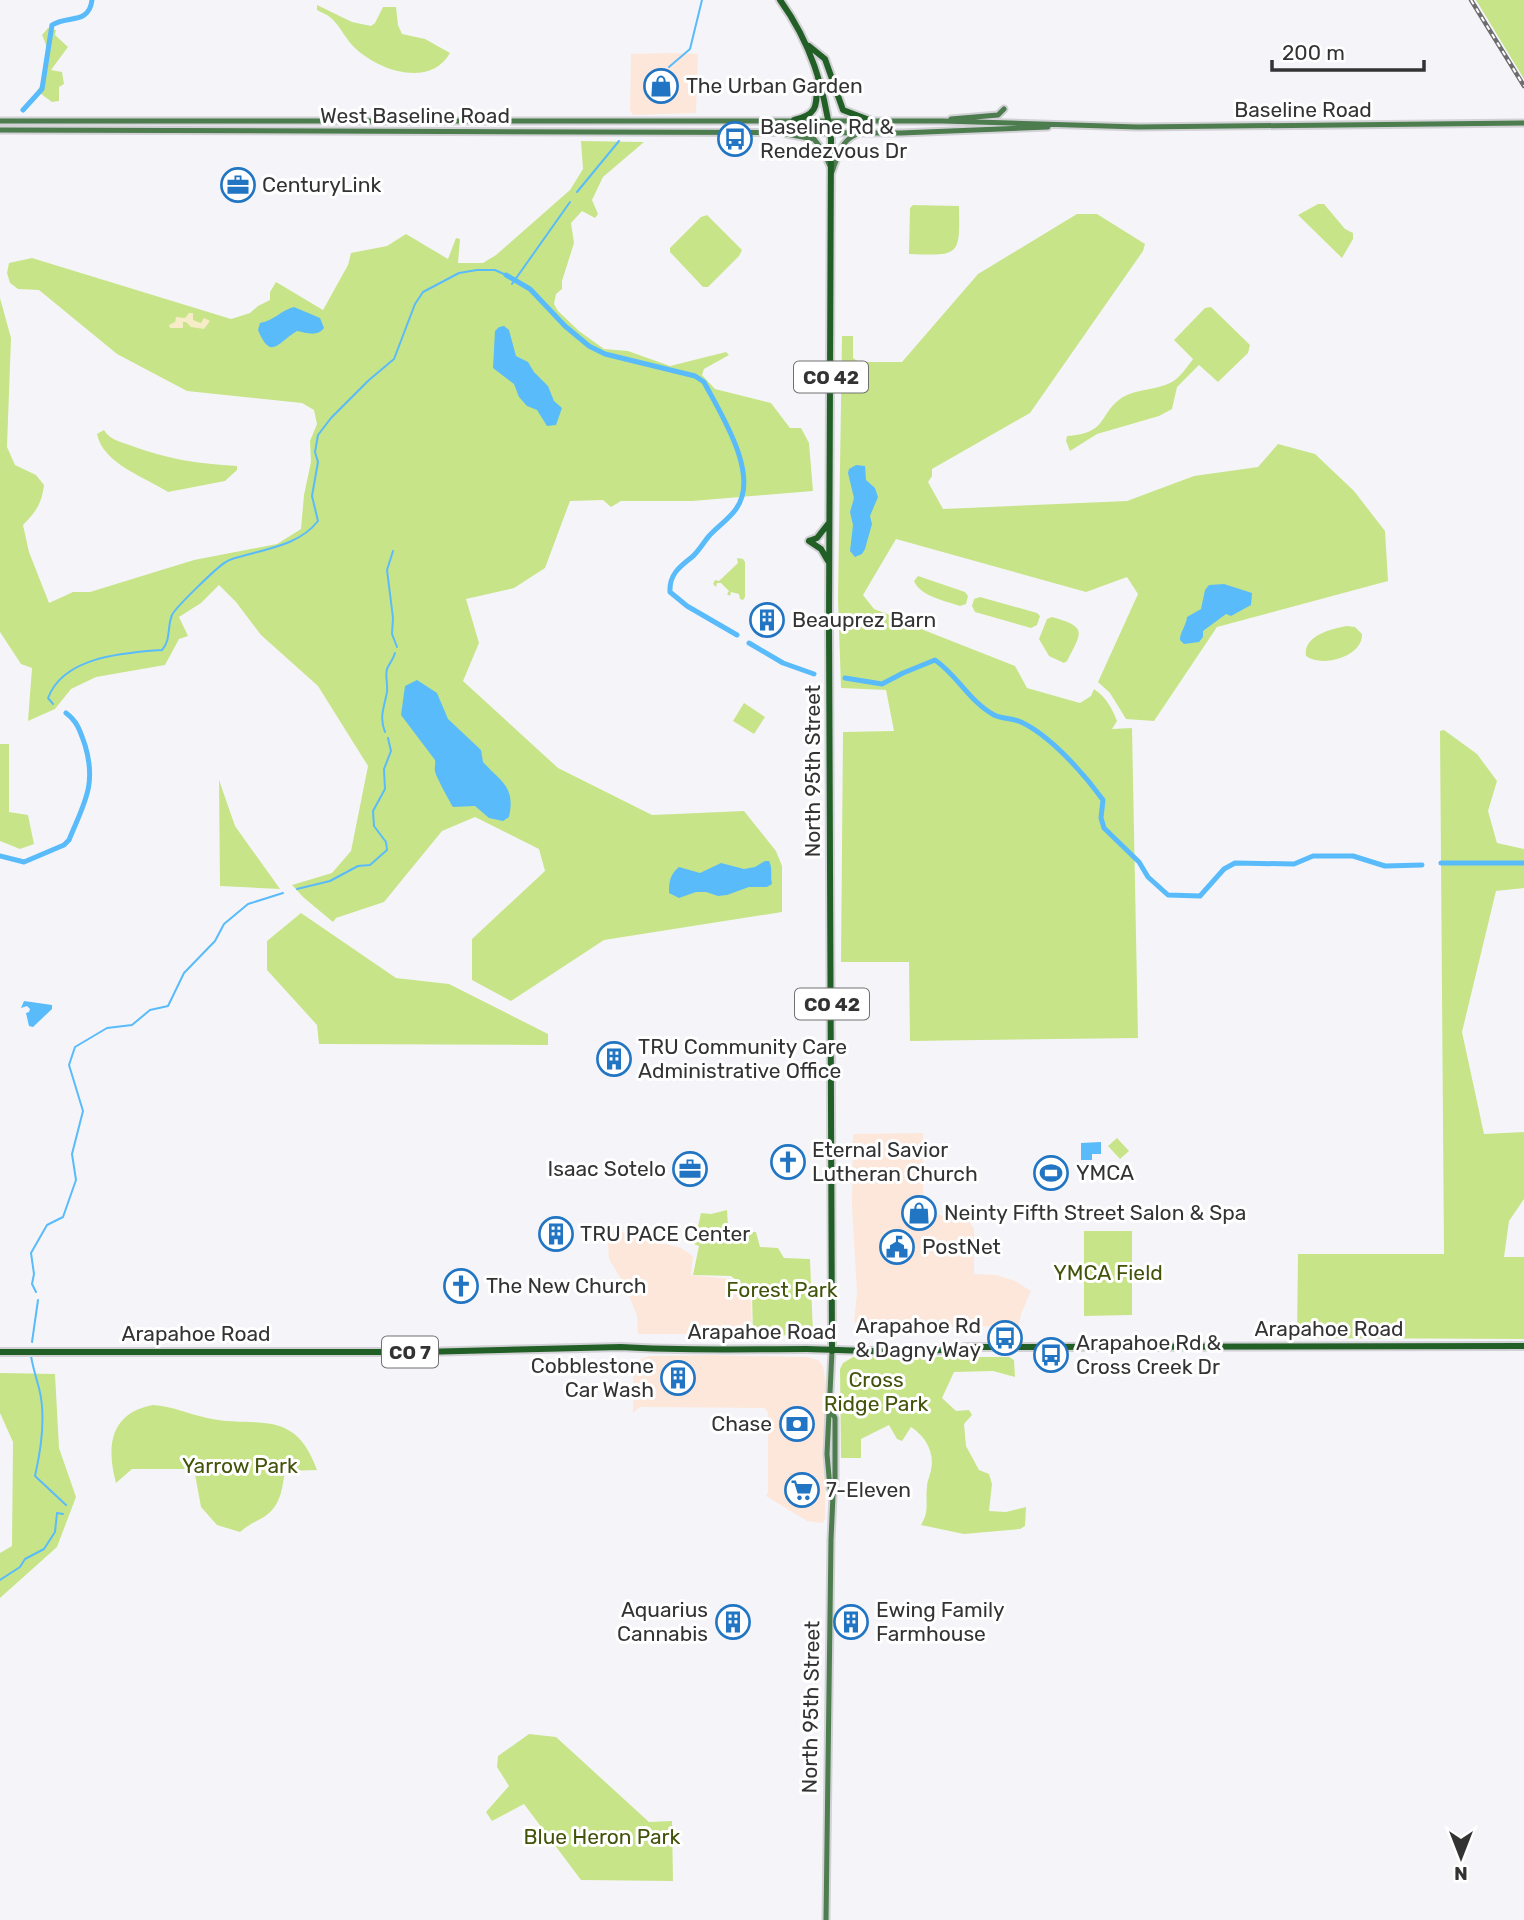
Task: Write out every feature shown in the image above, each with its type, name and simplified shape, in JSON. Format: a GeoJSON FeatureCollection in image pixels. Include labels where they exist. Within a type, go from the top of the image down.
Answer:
{"type":"FeatureCollection","features":[{"type":"Feature","properties":{"kind":"main road","name":"CO 42"},"geometry":{"type":"LineString","coordinates":[[780,0],[808,45],[830,121],[830,132]]}},
{"type":"Feature","properties":{"kind":"main road"},"geometry":{"type":"LineString","coordinates":[[808,45],[825,59],[843,110],[872,121]]}},
{"type":"Feature","properties":{"kind":"main road"},"geometry":{"type":"LineString","coordinates":[[794,120],[806,118],[813,113],[817,76]]}},
{"type":"Feature","properties":{"kind":"main road"},"geometry":{"type":"LineString","coordinates":[[943,121],[957,117],[998,115],[1004,109]]}},
{"type":"Feature","properties":{"kind":"main road","name":"West Baseline Road"},"geometry":{"type":"LineString","coordinates":[[0,121],[830,121]]}},
{"type":"Feature","properties":{"kind":"main road","name":"Baseline Road"},"geometry":{"type":"LineString","coordinates":[[830,121],[943,121],[1083,126],[1524,123]]}},
{"type":"Feature","properties":{"kind":"main road","name":"Baseline Road"},"geometry":{"type":"LineString","coordinates":[[830,132],[991,131],[1083,126]]}},
{"type":"Feature","properties":{"kind":"main road","name":"West Baseline Road"},"geometry":{"type":"LineString","coordinates":[[0,130],[830,132]]}},
{"type":"Feature","properties":{"kind":"main road"},"geometry":{"type":"LineString","coordinates":[[766,131],[814,139],[823,151],[832,172]]}},
{"type":"Feature","properties":{"kind":"main road","name":"North 95th Street"},"geometry":{"type":"LineString","coordinates":[[826,1920],[833,1495],[827,1454],[832,1351],[830,132]]}},
{"type":"Feature","properties":{"kind":"main road"},"geometry":{"type":"LineString","coordinates":[[832,172],[846,141],[863,133]]}},
{"type":"Feature","properties":{"kind":"main road"},"geometry":{"type":"LineString","coordinates":[[830,519],[821,534],[809,541],[821,549],[830,566]]}},
{"type":"Feature","properties":{"kind":"main road","name":"Arapahoe Road"},"geometry":{"type":"LineString","coordinates":[[0,1352],[421,1352],[612,1347],[638,1350],[716,1348],[832,1351],[946,1350],[978,1346],[1524,1346]]}},
{"type":"Feature","properties":{"kind":"shaded area"},"geometry":{"type":"Polygon","coordinates":[[[631,54],[698,54],[696,113],[633,115],[630,110],[631,54]]]}},
{"type":"Feature","properties":{"kind":"shaded area"},"geometry":{"type":"Polygon","coordinates":[[[923,1133],[923,1201],[944,1217],[967,1217],[974,1229],[974,1274],[996,1275],[1015,1281],[1031,1291],[1019,1326],[858,1328],[854,1321],[857,1293],[852,1206],[853,1134],[923,1133]]]}},
{"type":"Feature","properties":{"kind":"shaded area"},"geometry":{"type":"Polygon","coordinates":[[[607,1228],[681,1248],[693,1256],[691,1275],[731,1279],[751,1301],[752,1334],[638,1334],[637,1315],[623,1282],[609,1259],[607,1228]]]}},
{"type":"Feature","properties":{"kind":"shaded area"},"geometry":{"type":"Polygon","coordinates":[[[649,1356],[808,1357],[818,1360],[823,1366],[826,1384],[823,1523],[807,1521],[766,1496],[768,1413],[765,1408],[640,1407],[633,1413],[633,1368],[637,1361],[649,1356]]]}},
{"type":"Feature","properties":{"kind":"green space"},"geometry":{"type":"Polygon","coordinates":[[[1476,0],[1524,0],[1524,79],[1476,0]]]}},
{"type":"Feature","properties":{"kind":"green space"},"geometry":{"type":"Polygon","coordinates":[[[317,5],[352,22],[371,26],[383,7],[396,7],[402,34],[425,39],[450,53],[441,64],[430,70],[417,73],[390,69],[355,48],[331,18],[317,10],[317,5]]]}},
{"type":"Feature","properties":{"kind":"green space"},"geometry":{"type":"Polygon","coordinates":[[[48,28],[56,30],[55,35],[68,47],[51,70],[62,72],[64,84],[59,87],[59,101],[52,102],[37,91],[45,77],[48,63],[42,35],[48,28]]]}},
{"type":"Feature","properties":{"kind":"green space"},"geometry":{"type":"Polygon","coordinates":[[[581,141],[644,142],[603,177],[592,200],[598,214],[595,218],[582,211],[571,223],[574,243],[562,289],[556,294],[554,304],[558,311],[604,349],[628,351],[670,366],[726,352],[729,355],[704,369],[702,375],[715,389],[771,403],[790,428],[801,428],[809,443],[813,491],[692,501],[621,501],[611,507],[603,500],[570,501],[545,568],[514,588],[466,599],[479,643],[463,681],[558,768],[652,815],[744,811],[776,851],[782,866],[782,912],[604,940],[511,1001],[472,980],[472,939],[545,871],[539,849],[475,817],[442,831],[384,902],[336,918],[333,922],[292,885],[332,873],[351,851],[368,766],[318,686],[261,635],[219,585],[201,603],[179,617],[188,636],[179,639],[165,665],[96,677],[71,689],[55,709],[28,721],[32,668],[21,664],[0,632],[0,298],[11,338],[7,447],[15,465],[36,475],[44,485],[38,507],[23,525],[29,552],[49,603],[73,592],[90,592],[194,560],[277,544],[301,529],[311,462],[310,441],[317,424],[314,410],[302,403],[187,391],[117,354],[39,290],[18,289],[10,283],[7,273],[9,263],[32,258],[231,319],[250,313],[270,300],[270,292],[276,282],[323,310],[348,265],[351,253],[387,246],[406,234],[448,259],[456,238],[460,239],[458,263],[483,263],[496,255],[570,190],[583,169],[581,141]]]}},
{"type":"Feature","properties":{"kind":"green space"},"geometry":{"type":"Polygon","coordinates":[[[1318,204],[1324,204],[1345,229],[1353,233],[1353,239],[1342,258],[1298,215],[1318,204]]]}},
{"type":"Feature","properties":{"kind":"green space"},"geometry":{"type":"Polygon","coordinates":[[[913,205],[959,206],[959,235],[954,249],[938,254],[909,254],[910,208],[913,205]]]}},
{"type":"Feature","properties":{"kind":"green space"},"geometry":{"type":"Polygon","coordinates":[[[1077,214],[1097,214],[1145,244],[1143,251],[1030,413],[932,469],[928,482],[943,509],[1127,501],[1194,476],[1258,467],[1278,444],[1315,454],[1354,491],[1385,531],[1388,581],[1217,627],[1154,721],[1126,719],[1110,693],[1098,682],[1138,594],[1127,577],[1086,592],[896,539],[863,595],[874,609],[895,617],[898,614],[911,625],[1015,666],[1027,688],[1080,703],[1091,696],[1094,689],[1111,707],[1117,721],[1112,729],[1132,728],[1138,1038],[910,1041],[909,962],[841,962],[843,732],[894,731],[886,690],[841,688],[838,599],[842,336],[853,336],[853,358],[859,362],[902,362],[978,274],[1077,214]]]}},
{"type":"Feature","properties":{"kind":"green space"},"geometry":{"type":"Polygon","coordinates":[[[707,215],[742,250],[708,287],[703,287],[670,252],[670,248],[701,217],[707,215]]]}},
{"type":"Feature","properties":{"kind":"green space"},"geometry":{"type":"Polygon","coordinates":[[[1211,307],[1250,345],[1248,353],[1218,382],[1199,365],[1177,387],[1172,409],[1159,416],[1097,434],[1070,451],[1067,436],[1081,434],[1097,427],[1115,403],[1123,397],[1164,385],[1180,376],[1193,359],[1174,340],[1205,308],[1211,307]]]}},
{"type":"Feature","properties":{"kind":"green space"},"geometry":{"type":"Polygon","coordinates":[[[104,430],[116,440],[145,451],[183,460],[237,466],[237,470],[225,481],[168,492],[126,469],[107,454],[97,434],[104,430]]]}},
{"type":"Feature","properties":{"kind":"green space"},"geometry":{"type":"Polygon","coordinates":[[[737,558],[745,562],[743,600],[739,594],[727,594],[729,591],[721,583],[717,583],[716,587],[713,584],[738,563],[737,558]]]}},
{"type":"Feature","properties":{"kind":"green space"},"geometry":{"type":"Polygon","coordinates":[[[918,576],[965,592],[968,596],[966,604],[960,606],[927,594],[914,581],[918,576]]]}},
{"type":"Feature","properties":{"kind":"green space"},"geometry":{"type":"Polygon","coordinates":[[[980,597],[1037,613],[1040,616],[1037,625],[1031,628],[975,612],[972,606],[974,599],[980,597]]]}},
{"type":"Feature","properties":{"kind":"green space"},"geometry":{"type":"Polygon","coordinates":[[[1052,617],[1072,624],[1079,632],[1064,663],[1049,656],[1039,639],[1047,619],[1052,617]]]}},
{"type":"Feature","properties":{"kind":"green space"},"geometry":{"type":"Polygon","coordinates":[[[1347,626],[1355,627],[1362,634],[1356,649],[1331,660],[1322,661],[1306,656],[1306,649],[1313,639],[1347,626]]]}},
{"type":"Feature","properties":{"kind":"green space"},"geometry":{"type":"Polygon","coordinates":[[[744,703],[765,717],[754,734],[733,721],[744,703]]]}},
{"type":"Feature","properties":{"kind":"green space"},"geometry":{"type":"Polygon","coordinates":[[[1444,730],[1477,754],[1497,781],[1488,811],[1497,843],[1524,849],[1524,888],[1496,891],[1462,1032],[1484,1134],[1524,1132],[1524,1199],[1509,1221],[1504,1257],[1524,1257],[1524,1339],[1297,1338],[1298,1254],[1444,1254],[1440,731],[1444,730]]]}},
{"type":"Feature","properties":{"kind":"green space"},"geometry":{"type":"Polygon","coordinates":[[[0,744],[9,744],[9,812],[28,815],[34,844],[20,849],[0,841],[0,744]]]}},
{"type":"Feature","properties":{"kind":"green space"},"geometry":{"type":"Polygon","coordinates":[[[219,780],[235,826],[280,889],[220,886],[219,780]]]}},
{"type":"Feature","properties":{"kind":"green space"},"geometry":{"type":"Polygon","coordinates":[[[301,913],[396,978],[449,984],[548,1034],[548,1045],[319,1044],[317,1025],[267,970],[267,941],[301,913]]]}},
{"type":"Feature","properties":{"kind":"green space"},"geometry":{"type":"Polygon","coordinates":[[[1117,1138],[1129,1151],[1120,1159],[1108,1146],[1117,1138]]]}},
{"type":"Feature","properties":{"kind":"green space","name":"Forest Park"},"geometry":{"type":"Polygon","coordinates":[[[727,1210],[728,1226],[736,1231],[756,1232],[760,1247],[778,1248],[784,1258],[810,1259],[813,1335],[753,1336],[752,1293],[731,1276],[693,1275],[699,1246],[694,1244],[701,1213],[711,1214],[727,1210]]]}},
{"type":"Feature","properties":{"kind":"green space","name":"YMCA Field"},"geometry":{"type":"Polygon","coordinates":[[[1084,1231],[1132,1231],[1132,1315],[1084,1316],[1084,1231]]]}},
{"type":"Feature","properties":{"kind":"green space","name":"Cross Ridge Park"},"geometry":{"type":"Polygon","coordinates":[[[853,1357],[1009,1357],[1014,1360],[1015,1377],[993,1371],[954,1372],[942,1398],[956,1411],[969,1410],[972,1415],[964,1424],[966,1446],[979,1470],[989,1474],[992,1484],[989,1511],[1006,1512],[1026,1507],[1025,1526],[1020,1529],[964,1534],[921,1525],[926,1511],[932,1457],[925,1440],[911,1427],[902,1441],[897,1439],[889,1425],[861,1439],[861,1458],[841,1458],[840,1369],[843,1363],[853,1357]]]}},
{"type":"Feature","properties":{"kind":"green space"},"geometry":{"type":"Polygon","coordinates":[[[0,1373],[55,1374],[59,1448],[76,1497],[57,1547],[0,1598],[0,1553],[12,1546],[13,1442],[0,1413],[0,1373]]]}},
{"type":"Feature","properties":{"kind":"green space","name":"Yarrow Park"},"geometry":{"type":"Polygon","coordinates":[[[153,1405],[207,1418],[258,1422],[285,1428],[297,1436],[308,1450],[317,1470],[285,1471],[280,1497],[274,1508],[240,1532],[217,1525],[201,1507],[194,1469],[132,1469],[116,1483],[112,1456],[115,1433],[128,1415],[153,1405]]]}},
{"type":"Feature","properties":{"kind":"green space","name":"Blue Heron Park"},"geometry":{"type":"Polygon","coordinates":[[[529,1734],[556,1737],[649,1822],[672,1821],[673,1881],[581,1880],[524,1804],[492,1821],[486,1812],[509,1786],[497,1767],[498,1756],[529,1734]]]}},
{"type":"Feature","properties":{"kind":"sand"},"geometry":{"type":"Polygon","coordinates":[[[189,313],[193,313],[193,320],[201,323],[204,318],[210,321],[204,329],[191,327],[186,322],[183,322],[183,328],[170,328],[169,325],[175,322],[176,317],[185,318],[189,313]]]}},
{"type":"Feature","properties":{"kind":"water"},"geometry":{"type":"Polygon","coordinates":[[[294,307],[320,318],[324,328],[315,333],[297,331],[275,347],[267,345],[258,330],[260,323],[294,307]]]}},
{"type":"Feature","properties":{"kind":"water"},"geometry":{"type":"Polygon","coordinates":[[[504,326],[509,330],[516,356],[528,362],[548,386],[554,401],[562,408],[556,425],[547,426],[537,410],[527,406],[519,397],[514,384],[493,368],[495,331],[504,326]]]}},
{"type":"Feature","properties":{"kind":"water"},"geometry":{"type":"Polygon","coordinates":[[[856,465],[865,466],[866,480],[875,488],[878,497],[870,516],[872,524],[865,549],[855,557],[850,551],[853,525],[850,512],[854,498],[848,473],[849,469],[856,465]]]}},
{"type":"Feature","properties":{"kind":"water"},"geometry":{"type":"Polygon","coordinates":[[[1224,584],[1252,593],[1251,605],[1231,616],[1226,614],[1203,631],[1199,642],[1184,644],[1180,637],[1187,617],[1201,609],[1205,590],[1209,585],[1224,584]]]}},
{"type":"Feature","properties":{"kind":"water"},"geometry":{"type":"Polygon","coordinates":[[[417,680],[437,693],[448,719],[481,750],[483,762],[505,785],[511,807],[509,817],[503,821],[489,818],[475,806],[453,807],[436,773],[435,760],[401,715],[405,686],[417,680]]]}},
{"type":"Feature","properties":{"kind":"water"},"geometry":{"type":"Polygon","coordinates":[[[769,861],[771,869],[772,884],[767,887],[749,887],[718,896],[696,892],[679,898],[669,893],[671,878],[679,867],[700,873],[721,863],[744,869],[769,861]]]}},
{"type":"Feature","properties":{"kind":"water"},"geometry":{"type":"Polygon","coordinates":[[[24,1001],[52,1005],[52,1009],[33,1027],[29,1026],[26,1013],[30,1009],[27,1006],[21,1008],[24,1001]]]}},
{"type":"Feature","properties":{"kind":"water"},"geometry":{"type":"Polygon","coordinates":[[[1101,1142],[1101,1154],[1092,1154],[1092,1160],[1081,1160],[1081,1143],[1101,1142]]]}},
{"type":"Feature","properties":{"kind":"waterway"},"geometry":{"type":"LineString","coordinates":[[23,110],[42,89],[52,25],[87,13],[92,0]]}},
{"type":"Feature","properties":{"kind":"waterway"},"geometry":{"type":"LineString","coordinates":[[669,67],[690,49],[702,0]]}},
{"type":"Feature","properties":{"kind":"waterway"},"geometry":{"type":"LineString","coordinates":[[577,192],[619,141]]}},
{"type":"Feature","properties":{"kind":"waterway"},"geometry":{"type":"LineString","coordinates":[[512,284],[570,202]]}},
{"type":"Feature","properties":{"kind":"waterway"},"geometry":{"type":"LineString","coordinates":[[53,704],[48,698],[56,684],[67,673],[81,665],[113,655],[162,650],[167,642],[172,615],[188,596],[226,562],[285,544],[311,528],[318,521],[312,496],[318,462],[315,452],[318,435],[331,418],[394,359],[415,304],[423,292],[459,273],[495,270],[506,275]]}},
{"type":"Feature","properties":{"kind":"waterway"},"geometry":{"type":"LineString","coordinates":[[506,275],[530,289],[565,326],[589,346],[605,354],[695,376],[704,382],[735,444],[744,479],[742,495],[733,513],[676,572],[671,581],[670,592],[687,606],[737,635]]}},
{"type":"Feature","properties":{"kind":"waterway"},"geometry":{"type":"LineString","coordinates":[[393,551],[387,570],[393,618],[392,634],[397,647]]}},
{"type":"Feature","properties":{"kind":"waterway"},"geometry":{"type":"LineString","coordinates":[[749,643],[783,663],[814,674]]}},
{"type":"Feature","properties":{"kind":"waterway"},"geometry":{"type":"LineString","coordinates":[[385,732],[382,717],[387,692],[386,671],[395,653]]}},
{"type":"Feature","properties":{"kind":"waterway"},"geometry":{"type":"LineString","coordinates":[[845,678],[882,684],[935,660],[985,710],[1032,728],[1066,756],[1103,800],[1101,818],[1104,828],[1168,895],[1200,896],[1224,869],[1235,863],[1294,864],[1313,856],[1353,856],[1385,866],[1422,865]]}},
{"type":"Feature","properties":{"kind":"waterway"},"geometry":{"type":"LineString","coordinates":[[0,856],[24,862],[64,845],[69,840],[84,804],[90,772],[80,731],[66,713]]}},
{"type":"Feature","properties":{"kind":"waterway"},"geometry":{"type":"LineString","coordinates":[[297,889],[330,881],[358,866],[370,865],[387,850],[386,842],[374,826],[373,811],[385,789],[384,769],[391,751],[388,738]]}},
{"type":"Feature","properties":{"kind":"waterway"},"geometry":{"type":"LineString","coordinates":[[1441,863],[1524,863]]}},
{"type":"Feature","properties":{"kind":"waterway"},"geometry":{"type":"LineString","coordinates":[[36,1292],[32,1284],[34,1274],[31,1253],[47,1225],[63,1217],[76,1180],[72,1154],[83,1111],[69,1065],[75,1047],[107,1028],[132,1025],[150,1010],[168,1006],[184,973],[215,941],[224,924],[248,904],[283,893]]}},
{"type":"Feature","properties":{"kind":"waterway"},"geometry":{"type":"LineString","coordinates":[[32,1342],[38,1300]]}},
{"type":"Feature","properties":{"kind":"waterway"},"geometry":{"type":"LineString","coordinates":[[31,1356],[42,1409],[41,1444],[35,1476],[66,1505]]}},
{"type":"Feature","properties":{"kind":"waterway"},"geometry":{"type":"LineString","coordinates":[[0,1580],[20,1567],[25,1559],[44,1549],[55,1532],[57,1513],[63,1514]]}},
{"type":"Feature","properties":{"kind":"railway"},"geometry":{"type":"LineString","coordinates":[[1471,0],[1524,86]]}},
{"type":"Feature","properties":{"kind":"place","name":"The Urban Garden"},"geometry":{"type":"Point","coordinates":[661,86]}},
{"type":"Feature","properties":{"kind":"place","name":"Baseline Rd & Rendezvous Dr"},"geometry":{"type":"Point","coordinates":[735,139]}},
{"type":"Feature","properties":{"kind":"place","name":"CenturyLink"},"geometry":{"type":"Point","coordinates":[238,185]}},
{"type":"Feature","properties":{"kind":"place","name":"Beauprez Barn"},"geometry":{"type":"Point","coordinates":[767,620]}},
{"type":"Feature","properties":{"kind":"place","name":"TRU Community Care Administrative Office"},"geometry":{"type":"Point","coordinates":[614,1059]}},
{"type":"Feature","properties":{"kind":"place","name":"Eternal Savior Lutheran Church"},"geometry":{"type":"Point","coordinates":[788,1162]}},
{"type":"Feature","properties":{"kind":"place","name":"Isaac Sotelo"},"geometry":{"type":"Point","coordinates":[690,1169]}},
{"type":"Feature","properties":{"kind":"place","name":"YMCA"},"geometry":{"type":"Point","coordinates":[1051,1173]}},
{"type":"Feature","properties":{"kind":"place","name":"Neinty Fifth Street Salon & Spa"},"geometry":{"type":"Point","coordinates":[919,1213]}},
{"type":"Feature","properties":{"kind":"place","name":"TRU PACE Center"},"geometry":{"type":"Point","coordinates":[556,1234]}},
{"type":"Feature","properties":{"kind":"place","name":"PostNet"},"geometry":{"type":"Point","coordinates":[897,1247]}},
{"type":"Feature","properties":{"kind":"place","name":"The New Church"},"geometry":{"type":"Point","coordinates":[461,1286]}},
{"type":"Feature","properties":{"kind":"place","name":"Arapahoe Rd & Dagny Way"},"geometry":{"type":"Point","coordinates":[1005,1338]}},
{"type":"Feature","properties":{"kind":"place","name":"Arapahoe Rd & Cross Creek Dr"},"geometry":{"type":"Point","coordinates":[1051,1355]}},
{"type":"Feature","properties":{"kind":"place","name":"Cobblestone Car Wash"},"geometry":{"type":"Point","coordinates":[678,1378]}},
{"type":"Feature","properties":{"kind":"place","name":"Chase"},"geometry":{"type":"Point","coordinates":[797,1424]}},
{"type":"Feature","properties":{"kind":"place","name":"7-Eleven"},"geometry":{"type":"Point","coordinates":[802,1490]}},
{"type":"Feature","properties":{"kind":"place","name":"Aquarius Cannabis"},"geometry":{"type":"Point","coordinates":[733,1622]}},
{"type":"Feature","properties":{"kind":"place","name":"Ewing Family Farmhouse"},"geometry":{"type":"Point","coordinates":[851,1622]}}]}
